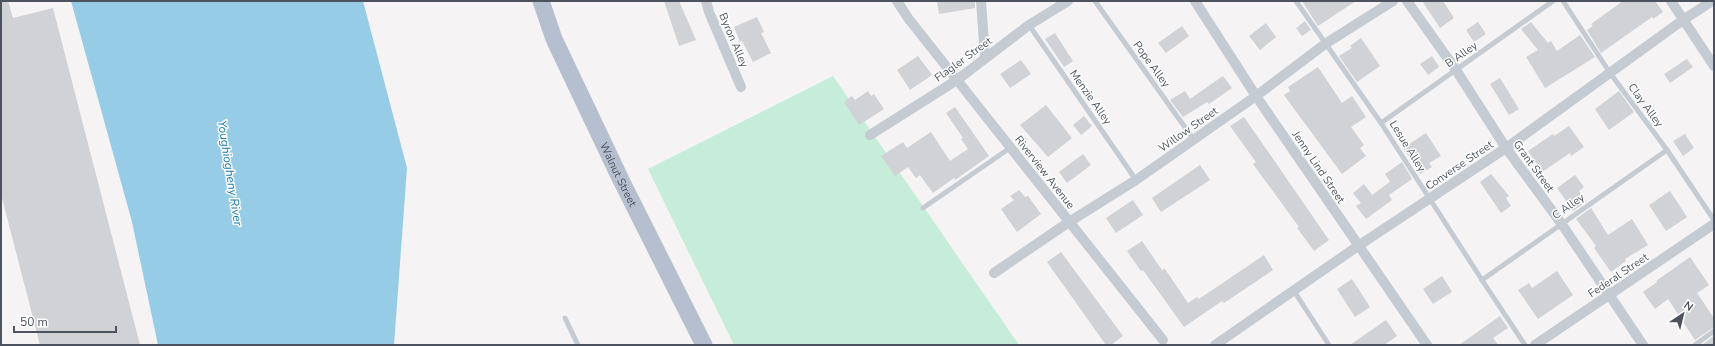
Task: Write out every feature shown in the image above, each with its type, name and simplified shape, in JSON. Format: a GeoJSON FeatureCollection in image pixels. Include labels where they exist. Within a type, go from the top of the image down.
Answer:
{"type":"FeatureCollection","features":[{"type":"Feature","properties":{"kind":"main road","name":"Walnut Street"},"geometry":{"type":"LineString","coordinates":[[541,1],[554,39],[567,68],[621,180],[704,345]]}},
{"type":"Feature","properties":{"kind":"street","name":"Byron Alley"},"geometry":{"type":"LineString","coordinates":[[706,1],[709,12],[741,87]]}},
{"type":"Feature","properties":{"kind":"street","name":"Riverview Avenue"},"geometry":{"type":"LineString","coordinates":[[897,1],[908,18],[1010,148],[1163,340]]}},
{"type":"Feature","properties":{"kind":"street"},"geometry":{"type":"LineString","coordinates":[[981,1],[986,57]]}},
{"type":"Feature","properties":{"kind":"street","name":"Flagler Street"},"geometry":{"type":"LineString","coordinates":[[870,135],[957,80],[1029,26],[1068,1]]}},
{"type":"Feature","properties":{"kind":"street","name":"Jenny Lind Street"},"geometry":{"type":"LineString","coordinates":[[1195,1],[1256,96],[1427,345]]}},
{"type":"Feature","properties":{"kind":"street","name":"Willow Street"},"geometry":{"type":"LineString","coordinates":[[994,273],[1069,222],[1136,180],[1256,96],[1325,44],[1393,1]]}},
{"type":"Feature","properties":{"kind":"street","name":"Grant Street"},"geometry":{"type":"LineString","coordinates":[[1407,1],[1456,70],[1506,148],[1561,223],[1643,345]]}},
{"type":"Feature","properties":{"kind":"street"},"geometry":{"type":"LineString","coordinates":[[1671,1],[1714,66]]}},
{"type":"Feature","properties":{"kind":"street","name":"Converse Street"},"geometry":{"type":"LineString","coordinates":[[1215,345],[1358,246],[1430,200],[1506,148],[1683,20],[1712,1]]}},
{"type":"Feature","properties":{"kind":"street","name":"Federal Street"},"geometry":{"type":"LineString","coordinates":[[1535,345],[1714,224]]}},
{"type":"Feature","properties":{"kind":"lane","name":"Pope Alley"},"geometry":{"type":"LineString","coordinates":[[1095,1],[1194,140]]}},
{"type":"Feature","properties":{"kind":"lane","name":"Lesue Alley"},"geometry":{"type":"LineString","coordinates":[[1296,1],[1381,123],[1525,345]]}},
{"type":"Feature","properties":{"kind":"lane","name":"B Alley"},"geometry":{"type":"LineString","coordinates":[[1381,123],[1553,1]]}},
{"type":"Feature","properties":{"kind":"lane","name":"Clay Alley"},"geometry":{"type":"LineString","coordinates":[[1563,1],[1610,73],[1667,150],[1714,220]]}},
{"type":"Feature","properties":{"kind":"lane","name":"Menzie Alley"},"geometry":{"type":"LineString","coordinates":[[1029,26],[1136,180]]}},
{"type":"Feature","properties":{"kind":"lane"},"geometry":{"type":"LineString","coordinates":[[923,208],[1010,148]]}},
{"type":"Feature","properties":{"kind":"lane","name":"C Alley"},"geometry":{"type":"LineString","coordinates":[[1482,280],[1561,223],[1667,150]]}},
{"type":"Feature","properties":{"kind":"lane"},"geometry":{"type":"LineString","coordinates":[[1294,291],[1329,345]]}},
{"type":"Feature","properties":{"kind":"lane"},"geometry":{"type":"LineString","coordinates":[[565,318],[578,345]]}},
{"type":"Feature","properties":{"kind":"lane"},"geometry":{"type":"LineString","coordinates":[[1695,345],[1714,331]]}},
{"type":"Feature","properties":{"kind":"green space"},"geometry":{"type":"Polygon","coordinates":[[[833,76],[1019,345],[734,345],[648,169],[833,76]]]}},
{"type":"Feature","properties":{"kind":"water","name":"Youghiogheny River"},"geometry":{"type":"Polygon","coordinates":[[[71,1],[363,1],[407,168],[394,345],[158,345],[132,222],[71,1]]]}},
{"type":"Feature","properties":{"kind":"building"},"geometry":{"type":"Polygon","coordinates":[[[1,1],[8,1],[13,18],[53,8],[140,345],[40,345],[1,194],[1,1]]]}},
{"type":"Feature","properties":{"kind":"building"},"geometry":{"type":"Polygon","coordinates":[[[664,1],[679,1],[696,40],[679,46],[664,1]]]}},
{"type":"Feature","properties":{"kind":"building"},"geometry":{"type":"Polygon","coordinates":[[[975,1],[975,8],[939,14],[937,2],[975,1]]]}},
{"type":"Feature","properties":{"kind":"building"},"geometry":{"type":"Polygon","coordinates":[[[1302,1],[1356,1],[1318,26],[1302,1]]]}},
{"type":"Feature","properties":{"kind":"building"},"geometry":{"type":"Polygon","coordinates":[[[1422,1],[1443,1],[1454,18],[1440,28],[1422,1]]]}},
{"type":"Feature","properties":{"kind":"building"},"geometry":{"type":"Polygon","coordinates":[[[1623,1],[1655,1],[1663,12],[1653,19],[1652,17],[1601,53],[1587,30],[1593,26],[1591,24],[1623,1]]]}},
{"type":"Feature","properties":{"kind":"building"},"geometry":{"type":"Polygon","coordinates":[[[757,17],[764,32],[761,33],[771,53],[753,62],[742,41],[740,42],[734,27],[757,17]]]}},
{"type":"Feature","properties":{"kind":"building"},"geometry":{"type":"Polygon","coordinates":[[[1305,21],[1311,30],[1302,36],[1296,28],[1305,21]]]}},
{"type":"Feature","properties":{"kind":"building"},"geometry":{"type":"Polygon","coordinates":[[[1478,22],[1486,34],[1474,42],[1466,30],[1478,22]]]}},
{"type":"Feature","properties":{"kind":"building"},"geometry":{"type":"Polygon","coordinates":[[[1531,22],[1548,43],[1551,41],[1557,51],[1580,35],[1595,57],[1545,88],[1526,57],[1538,50],[1521,29],[1531,22]]]}},
{"type":"Feature","properties":{"kind":"building"},"geometry":{"type":"Polygon","coordinates":[[[1266,23],[1276,37],[1260,50],[1249,36],[1266,23]]]}},
{"type":"Feature","properties":{"kind":"building"},"geometry":{"type":"Polygon","coordinates":[[[1182,26],[1189,36],[1166,53],[1158,43],[1182,26]]]}},
{"type":"Feature","properties":{"kind":"building"},"geometry":{"type":"Polygon","coordinates":[[[1055,33],[1073,61],[1064,67],[1045,39],[1055,33]]]}},
{"type":"Feature","properties":{"kind":"building"},"geometry":{"type":"Polygon","coordinates":[[[1361,38],[1380,66],[1357,82],[1339,56],[1352,48],[1350,46],[1361,38]]]}},
{"type":"Feature","properties":{"kind":"building"},"geometry":{"type":"Polygon","coordinates":[[[918,56],[932,75],[910,90],[897,70],[918,56]]]}},
{"type":"Feature","properties":{"kind":"building"},"geometry":{"type":"Polygon","coordinates":[[[1432,56],[1439,67],[1428,75],[1420,64],[1432,56]]]}},
{"type":"Feature","properties":{"kind":"building"},"geometry":{"type":"Polygon","coordinates":[[[1687,59],[1693,67],[1670,83],[1664,74],[1687,59]]]}},
{"type":"Feature","properties":{"kind":"building"},"geometry":{"type":"Polygon","coordinates":[[[1021,60],[1031,74],[1010,88],[1000,74],[1021,60]]]}},
{"type":"Feature","properties":{"kind":"building"},"geometry":{"type":"Polygon","coordinates":[[[1318,67],[1342,103],[1352,96],[1366,117],[1351,127],[1364,145],[1360,148],[1366,156],[1342,174],[1284,95],[1290,91],[1288,87],[1318,67]]]}},
{"type":"Feature","properties":{"kind":"building"},"geometry":{"type":"Polygon","coordinates":[[[1223,76],[1232,88],[1209,104],[1207,102],[1183,117],[1170,100],[1185,91],[1190,99],[1223,76]]]}},
{"type":"Feature","properties":{"kind":"building"},"geometry":{"type":"Polygon","coordinates":[[[1500,78],[1519,109],[1509,115],[1490,84],[1500,78]]]}},
{"type":"Feature","properties":{"kind":"building"},"geometry":{"type":"Polygon","coordinates":[[[868,91],[871,96],[874,94],[884,109],[859,125],[844,102],[852,96],[855,100],[868,91]]]}},
{"type":"Feature","properties":{"kind":"building"},"geometry":{"type":"Polygon","coordinates":[[[1619,91],[1634,112],[1609,130],[1595,109],[1619,91]]]}},
{"type":"Feature","properties":{"kind":"building"},"geometry":{"type":"Polygon","coordinates":[[[1046,105],[1072,138],[1048,157],[1020,125],[1046,105]]]}},
{"type":"Feature","properties":{"kind":"building"},"geometry":{"type":"Polygon","coordinates":[[[955,107],[989,156],[955,180],[954,178],[933,193],[920,175],[916,178],[908,167],[895,176],[881,156],[903,142],[907,148],[931,132],[950,161],[968,149],[961,139],[963,138],[946,113],[955,107]]]}},
{"type":"Feature","properties":{"kind":"building"},"geometry":{"type":"Polygon","coordinates":[[[1084,116],[1092,126],[1081,135],[1073,125],[1084,116]]]}},
{"type":"Feature","properties":{"kind":"building"},"geometry":{"type":"Polygon","coordinates":[[[1244,117],[1329,240],[1314,251],[1297,228],[1299,227],[1253,164],[1256,162],[1230,126],[1244,117]]]}},
{"type":"Feature","properties":{"kind":"building"},"geometry":{"type":"Polygon","coordinates":[[[1569,126],[1584,147],[1571,156],[1570,153],[1542,172],[1528,151],[1553,134],[1554,136],[1569,126]]]}},
{"type":"Feature","properties":{"kind":"building"},"geometry":{"type":"Polygon","coordinates":[[[1426,133],[1441,156],[1429,163],[1432,167],[1420,174],[1403,148],[1426,133]]]}},
{"type":"Feature","properties":{"kind":"building"},"geometry":{"type":"Polygon","coordinates":[[[1685,134],[1694,148],[1683,156],[1673,141],[1685,134]]]}},
{"type":"Feature","properties":{"kind":"building"},"geometry":{"type":"Polygon","coordinates":[[[1083,154],[1091,165],[1067,183],[1059,172],[1083,154]]]}},
{"type":"Feature","properties":{"kind":"building"},"geometry":{"type":"Polygon","coordinates":[[[1402,162],[1412,179],[1389,195],[1392,200],[1366,219],[1356,206],[1361,203],[1353,193],[1364,184],[1372,195],[1390,182],[1385,174],[1402,162]]]}},
{"type":"Feature","properties":{"kind":"building"},"geometry":{"type":"Polygon","coordinates":[[[1200,165],[1210,180],[1161,212],[1152,198],[1200,165]]]}},
{"type":"Feature","properties":{"kind":"building"},"geometry":{"type":"Polygon","coordinates":[[[1491,174],[1509,196],[1506,198],[1511,206],[1501,213],[1480,182],[1491,174]]]}},
{"type":"Feature","properties":{"kind":"building"},"geometry":{"type":"Polygon","coordinates":[[[1575,175],[1584,187],[1579,191],[1586,202],[1573,211],[1557,188],[1575,175]]]}},
{"type":"Feature","properties":{"kind":"building"},"geometry":{"type":"Polygon","coordinates":[[[1019,190],[1025,197],[1028,196],[1041,214],[1017,232],[1001,209],[1014,200],[1010,196],[1019,190]]]}},
{"type":"Feature","properties":{"kind":"building"},"geometry":{"type":"Polygon","coordinates":[[[1670,191],[1687,217],[1666,231],[1649,205],[1670,191]]]}},
{"type":"Feature","properties":{"kind":"building"},"geometry":{"type":"Polygon","coordinates":[[[1133,200],[1143,215],[1116,233],[1106,218],[1133,200]]]}},
{"type":"Feature","properties":{"kind":"building"},"geometry":{"type":"Polygon","coordinates":[[[1591,208],[1608,235],[1632,219],[1648,245],[1625,259],[1626,261],[1611,272],[1594,248],[1596,246],[1576,219],[1591,208]]]}},
{"type":"Feature","properties":{"kind":"building"},"geometry":{"type":"Polygon","coordinates":[[[1142,241],[1162,270],[1165,269],[1188,303],[1197,297],[1199,299],[1264,255],[1273,270],[1224,303],[1222,301],[1184,327],[1143,270],[1141,271],[1127,251],[1142,241]]]}},
{"type":"Feature","properties":{"kind":"building"},"geometry":{"type":"Polygon","coordinates":[[[1061,252],[1123,336],[1111,345],[1106,345],[1047,262],[1061,252]]]}},
{"type":"Feature","properties":{"kind":"building"},"geometry":{"type":"Polygon","coordinates":[[[1690,257],[1709,285],[1697,293],[1714,318],[1714,327],[1695,340],[1668,299],[1655,309],[1643,292],[1690,257]]]}},
{"type":"Feature","properties":{"kind":"building"},"geometry":{"type":"Polygon","coordinates":[[[1557,271],[1573,295],[1538,319],[1518,290],[1529,283],[1532,288],[1557,271]]]}},
{"type":"Feature","properties":{"kind":"building"},"geometry":{"type":"Polygon","coordinates":[[[1442,276],[1452,292],[1433,304],[1423,289],[1442,276]]]}},
{"type":"Feature","properties":{"kind":"building"},"geometry":{"type":"Polygon","coordinates":[[[1352,279],[1370,307],[1355,317],[1337,289],[1352,279]]]}},
{"type":"Feature","properties":{"kind":"building"},"geometry":{"type":"Polygon","coordinates":[[[1500,316],[1508,328],[1493,338],[1498,345],[1459,345],[1500,316]]]}},
{"type":"Feature","properties":{"kind":"building"},"geometry":{"type":"Polygon","coordinates":[[[1386,320],[1397,336],[1384,345],[1350,345],[1386,320]]]}},
{"type":"Feature","properties":{"kind":"building"},"geometry":{"type":"Polygon","coordinates":[[[1714,336],[1714,345],[1702,345],[1714,336]]]}}]}
